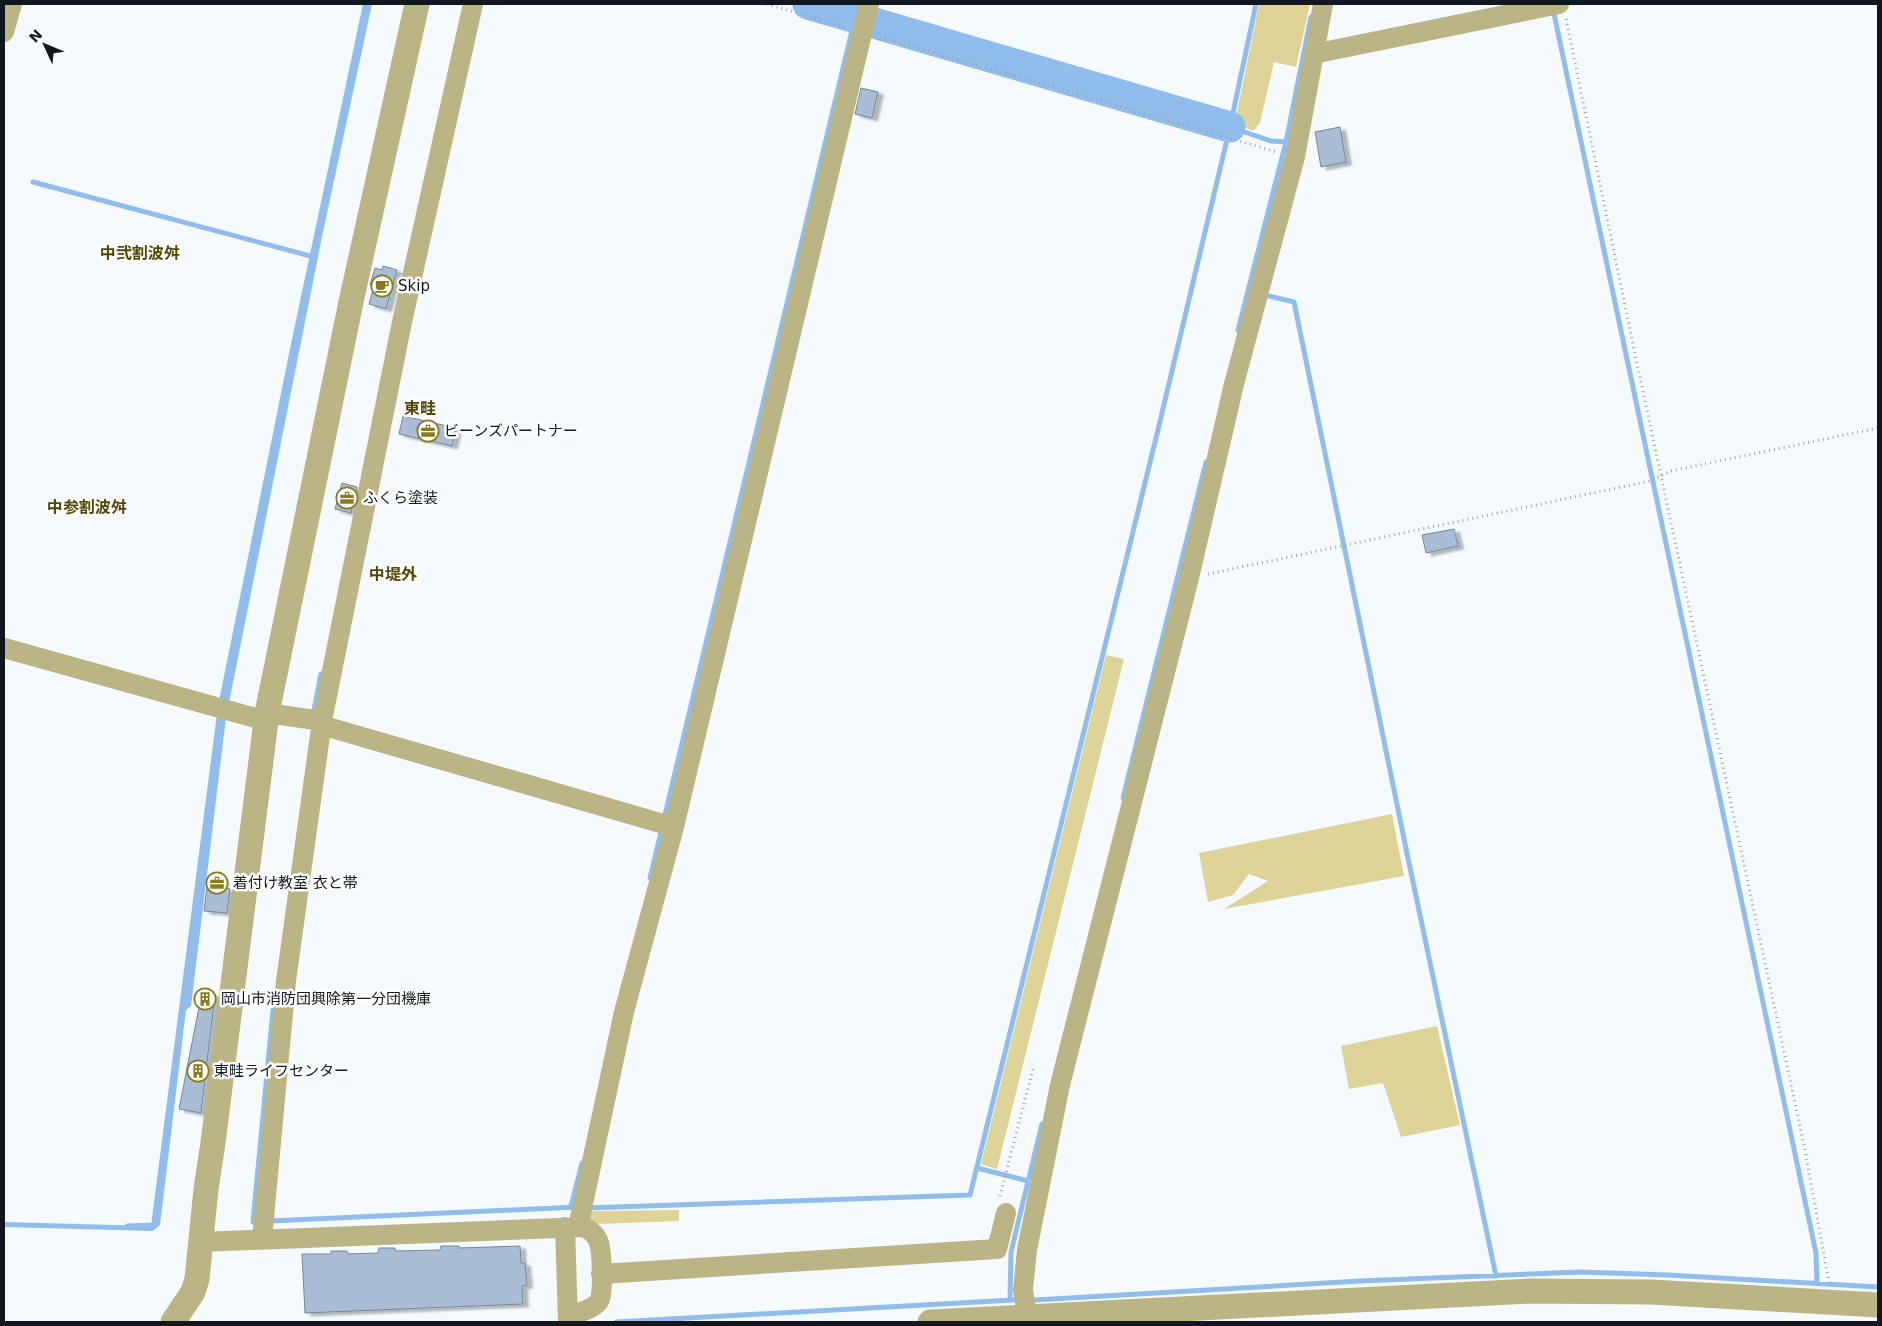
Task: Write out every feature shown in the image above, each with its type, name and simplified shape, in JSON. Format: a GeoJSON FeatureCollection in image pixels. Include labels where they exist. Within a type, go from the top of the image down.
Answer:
{"type":"FeatureCollection","features":[{"type":"Feature","properties":{"kind":"street"},"geometry":{"type":"LineString","coordinates":[[4,32],[12,4]]}},
{"type":"Feature","properties":{"kind":"street"},"geometry":{"type":"LineString","coordinates":[[173,1322],[193,1292],[197,1279],[200,1242],[267,717],[351,302],[417,4]]}},
{"type":"Feature","properties":{"kind":"street"},"geometry":{"type":"LineString","coordinates":[[262,1239],[286,981],[317,721],[402,322],[473,4]]}},
{"type":"Feature","properties":{"kind":"street"},"geometry":{"type":"LineString","coordinates":[[568,1320],[577,1218],[666,825],[855,30],[869,4]]}},
{"type":"Feature","properties":{"kind":"street"},"geometry":{"type":"LineString","coordinates":[[1028,1320],[1023,1290],[1026,1250],[1060,1085],[1189,578],[1234,384],[1294,157],[1323,4]]}},
{"type":"Feature","properties":{"kind":"street"},"geometry":{"type":"LineString","coordinates":[[1313,54],[1557,7]]}},
{"type":"Feature","properties":{"kind":"street"},"geometry":{"type":"LineString","coordinates":[[4,648],[222,710],[267,717],[317,721],[666,825]]}},
{"type":"Feature","properties":{"kind":"street"},"geometry":{"type":"LineString","coordinates":[[601,1274],[997,1249],[1006,1213]]}},
{"type":"Feature","properties":{"kind":"street"},"geometry":{"type":"LineString","coordinates":[[200,1242],[577,1218],[599,1240],[600,1300],[595,1306],[568,1320]]}},
{"type":"Feature","properties":{"kind":"street"},"geometry":{"type":"LineString","coordinates":[[930,1322],[1028,1320],[1530,1291],[1651,1292],[1878,1305]]}},
{"type":"Feature","properties":{"kind":"path"},"geometry":{"type":"LineString","coordinates":[[768,4],[1277,152]]}},
{"type":"Feature","properties":{"kind":"path"},"geometry":{"type":"LineString","coordinates":[[1557,7],[1662,476],[1805,1150],[1829,1279]]}},
{"type":"Feature","properties":{"kind":"path"},"geometry":{"type":"LineString","coordinates":[[1189,578],[1650,481],[1658,479],[1671,471],[1878,428]]}},
{"type":"Feature","properties":{"kind":"path"},"geometry":{"type":"LineString","coordinates":[[1005,1178],[1033,1069]]}},
{"type":"Feature","properties":{"kind":"shaded area"},"geometry":{"type":"Polygon","coordinates":[[[1259,4],[1310,4],[1296,67],[1274,62],[1260,123],[1253,131],[1244,127],[1236,117],[1259,4]]]}},
{"type":"Feature","properties":{"kind":"shaded area"},"geometry":{"type":"Polygon","coordinates":[[[1106,655],[1124,659],[997,1169],[981,1164],[1106,655]]]}},
{"type":"Feature","properties":{"kind":"shaded area"},"geometry":{"type":"Polygon","coordinates":[[[1392,814],[1404,876],[1224,909],[1268,881],[1249,874],[1233,895],[1208,902],[1199,853],[1392,814]]]}},
{"type":"Feature","properties":{"kind":"shaded area"},"geometry":{"type":"Polygon","coordinates":[[[1437,1026],[1460,1125],[1401,1137],[1383,1083],[1349,1089],[1341,1046],[1437,1026]]]}},
{"type":"Feature","properties":{"kind":"shaded area"},"geometry":{"type":"Polygon","coordinates":[[[679,1210],[679,1221],[596,1224],[587,1219],[588,1211],[679,1210]]]}},
{"type":"Feature","properties":{"kind":"water"},"geometry":{"type":"Polygon","coordinates":[[[363,4],[372,4],[323,232],[226,718],[191,1006],[186,1010],[160,1225],[153,1231],[4,1227],[4,1222],[151,1226],[218,706],[291,344],[363,4]]]}},
{"type":"Feature","properties":{"kind":"building"},"geometry":{"type":"Polygon","coordinates":[[[861,88],[878,92],[872,118],[855,114],[861,88]]]}},
{"type":"Feature","properties":{"kind":"building"},"geometry":{"type":"Polygon","coordinates":[[[1340,127],[1346,162],[1321,167],[1315,132],[1340,127]]]}},
{"type":"Feature","properties":{"kind":"building"},"geometry":{"type":"Polygon","coordinates":[[[383,266],[397,270],[386,309],[369,304],[374,286],[370,285],[375,268],[382,270],[383,266]]]}},
{"type":"Feature","properties":{"kind":"building"},"geometry":{"type":"Polygon","coordinates":[[[403,416],[456,428],[452,446],[399,434],[403,416]]]}},
{"type":"Feature","properties":{"kind":"building"},"geometry":{"type":"Polygon","coordinates":[[[342,483],[357,487],[351,513],[335,509],[342,483]]]}},
{"type":"Feature","properties":{"kind":"building"},"geometry":{"type":"Polygon","coordinates":[[[1454,529],[1458,546],[1426,553],[1422,535],[1454,529]]]}},
{"type":"Feature","properties":{"kind":"building"},"geometry":{"type":"Polygon","coordinates":[[[208,878],[223,879],[222,888],[230,889],[227,913],[204,911],[208,878]]]}},
{"type":"Feature","properties":{"kind":"building","name":"東畦ライフセンター"},"geometry":{"type":"Polygon","coordinates":[[[202,992],[215,994],[201,1113],[179,1109],[202,992]]]}},
{"type":"Feature","properties":{"kind":"building"},"geometry":{"type":"Polygon","coordinates":[[[441,1246],[459,1246],[459,1248],[520,1246],[521,1263],[525,1263],[527,1285],[522,1286],[523,1304],[305,1313],[302,1254],[331,1254],[331,1251],[347,1251],[348,1254],[378,1253],[379,1248],[395,1248],[395,1251],[440,1250],[441,1246]]]}},
{"type":"Feature","properties":{"kind":"waterway"},"geometry":{"type":"LineString","coordinates":[[808,4],[860,19]]}},
{"type":"Feature","properties":{"kind":"waterway"},"geometry":{"type":"LineString","coordinates":[[586,1208],[970,1195],[1157,434],[1230,127],[1256,4]]}},
{"type":"Feature","properties":{"kind":"waterway"},"geometry":{"type":"LineString","coordinates":[[1553,9],[1816,1253],[1817,1283]]}},
{"type":"Feature","properties":{"kind":"waterway"},"geometry":{"type":"LineString","coordinates":[[1238,330],[1286,142],[1311,17]]}},
{"type":"Feature","properties":{"kind":"waterway"},"geometry":{"type":"LineString","coordinates":[[664,819],[855,18]]}},
{"type":"Feature","properties":{"kind":"waterway"},"geometry":{"type":"LineString","coordinates":[[874,23],[1230,127]]}},
{"type":"Feature","properties":{"kind":"waterway"},"geometry":{"type":"LineString","coordinates":[[1230,127],[1271,141],[1286,142]]}},
{"type":"Feature","properties":{"kind":"waterway"},"geometry":{"type":"LineString","coordinates":[[33,182],[314,257]]}},
{"type":"Feature","properties":{"kind":"waterway"},"geometry":{"type":"LineString","coordinates":[[1265,295],[1294,302],[1496,1276]]}},
{"type":"Feature","properties":{"kind":"waterway"},"geometry":{"type":"LineString","coordinates":[[1123,798],[1206,462]]}},
{"type":"Feature","properties":{"kind":"waterway"},"geometry":{"type":"LineString","coordinates":[[313,715],[321,674]]}},
{"type":"Feature","properties":{"kind":"waterway"},"geometry":{"type":"LineString","coordinates":[[650,878],[662,828]]}},
{"type":"Feature","properties":{"kind":"waterway"},"geometry":{"type":"LineString","coordinates":[[258,1221],[253,1222],[273,1010]]}},
{"type":"Feature","properties":{"kind":"waterway"},"geometry":{"type":"LineString","coordinates":[[1010,1300],[1011,1252],[1042,1124]]}},
{"type":"Feature","properties":{"kind":"waterway"},"geometry":{"type":"LineString","coordinates":[[571,1206],[582,1163]]}},
{"type":"Feature","properties":{"kind":"waterway"},"geometry":{"type":"LineString","coordinates":[[977,1168],[1028,1181]]}},
{"type":"Feature","properties":{"kind":"waterway"},"geometry":{"type":"LineString","coordinates":[[270,1221],[577,1207]]}},
{"type":"Feature","properties":{"kind":"waterway"},"geometry":{"type":"LineString","coordinates":[[127,1226],[156,1225]]}},
{"type":"Feature","properties":{"kind":"waterway"},"geometry":{"type":"LineString","coordinates":[[1035,1300],[1360,1281],[1580,1272],[1878,1287]]}},
{"type":"Feature","properties":{"kind":"waterway"},"geometry":{"type":"LineString","coordinates":[[616,1322],[1013,1300]]}},
{"type":"Feature","properties":{"kind":"place","name":"Skip"},"geometry":{"type":"Point","coordinates":[382,286]}},
{"type":"Feature","properties":{"kind":"place","name":"ビーンズパートナー"},"geometry":{"type":"Point","coordinates":[428,431]}},
{"type":"Feature","properties":{"kind":"place","name":"ふくら塗装"},"geometry":{"type":"Point","coordinates":[347,498]}},
{"type":"Feature","properties":{"kind":"place","name":"着付け教室 衣と帯"},"geometry":{"type":"Point","coordinates":[217,883]}},
{"type":"Feature","properties":{"kind":"place","name":"岡山市消防団興除第一分団機庫"},"geometry":{"type":"Point","coordinates":[205,999]}},
{"type":"Feature","properties":{"kind":"place","name":"東畦ライフセンター"},"geometry":{"type":"Point","coordinates":[198,1071]}},
{"type":"Feature","properties":{"kind":"district","name":"中弐割波舛"},"geometry":{"type":"Point","coordinates":[140,253]}},
{"type":"Feature","properties":{"kind":"district","name":"東畦"},"geometry":{"type":"Point","coordinates":[420,408]}},
{"type":"Feature","properties":{"kind":"district","name":"中参割波舛"},"geometry":{"type":"Point","coordinates":[87,507]}},
{"type":"Feature","properties":{"kind":"district","name":"中堤外"},"geometry":{"type":"Point","coordinates":[393,574]}}]}
